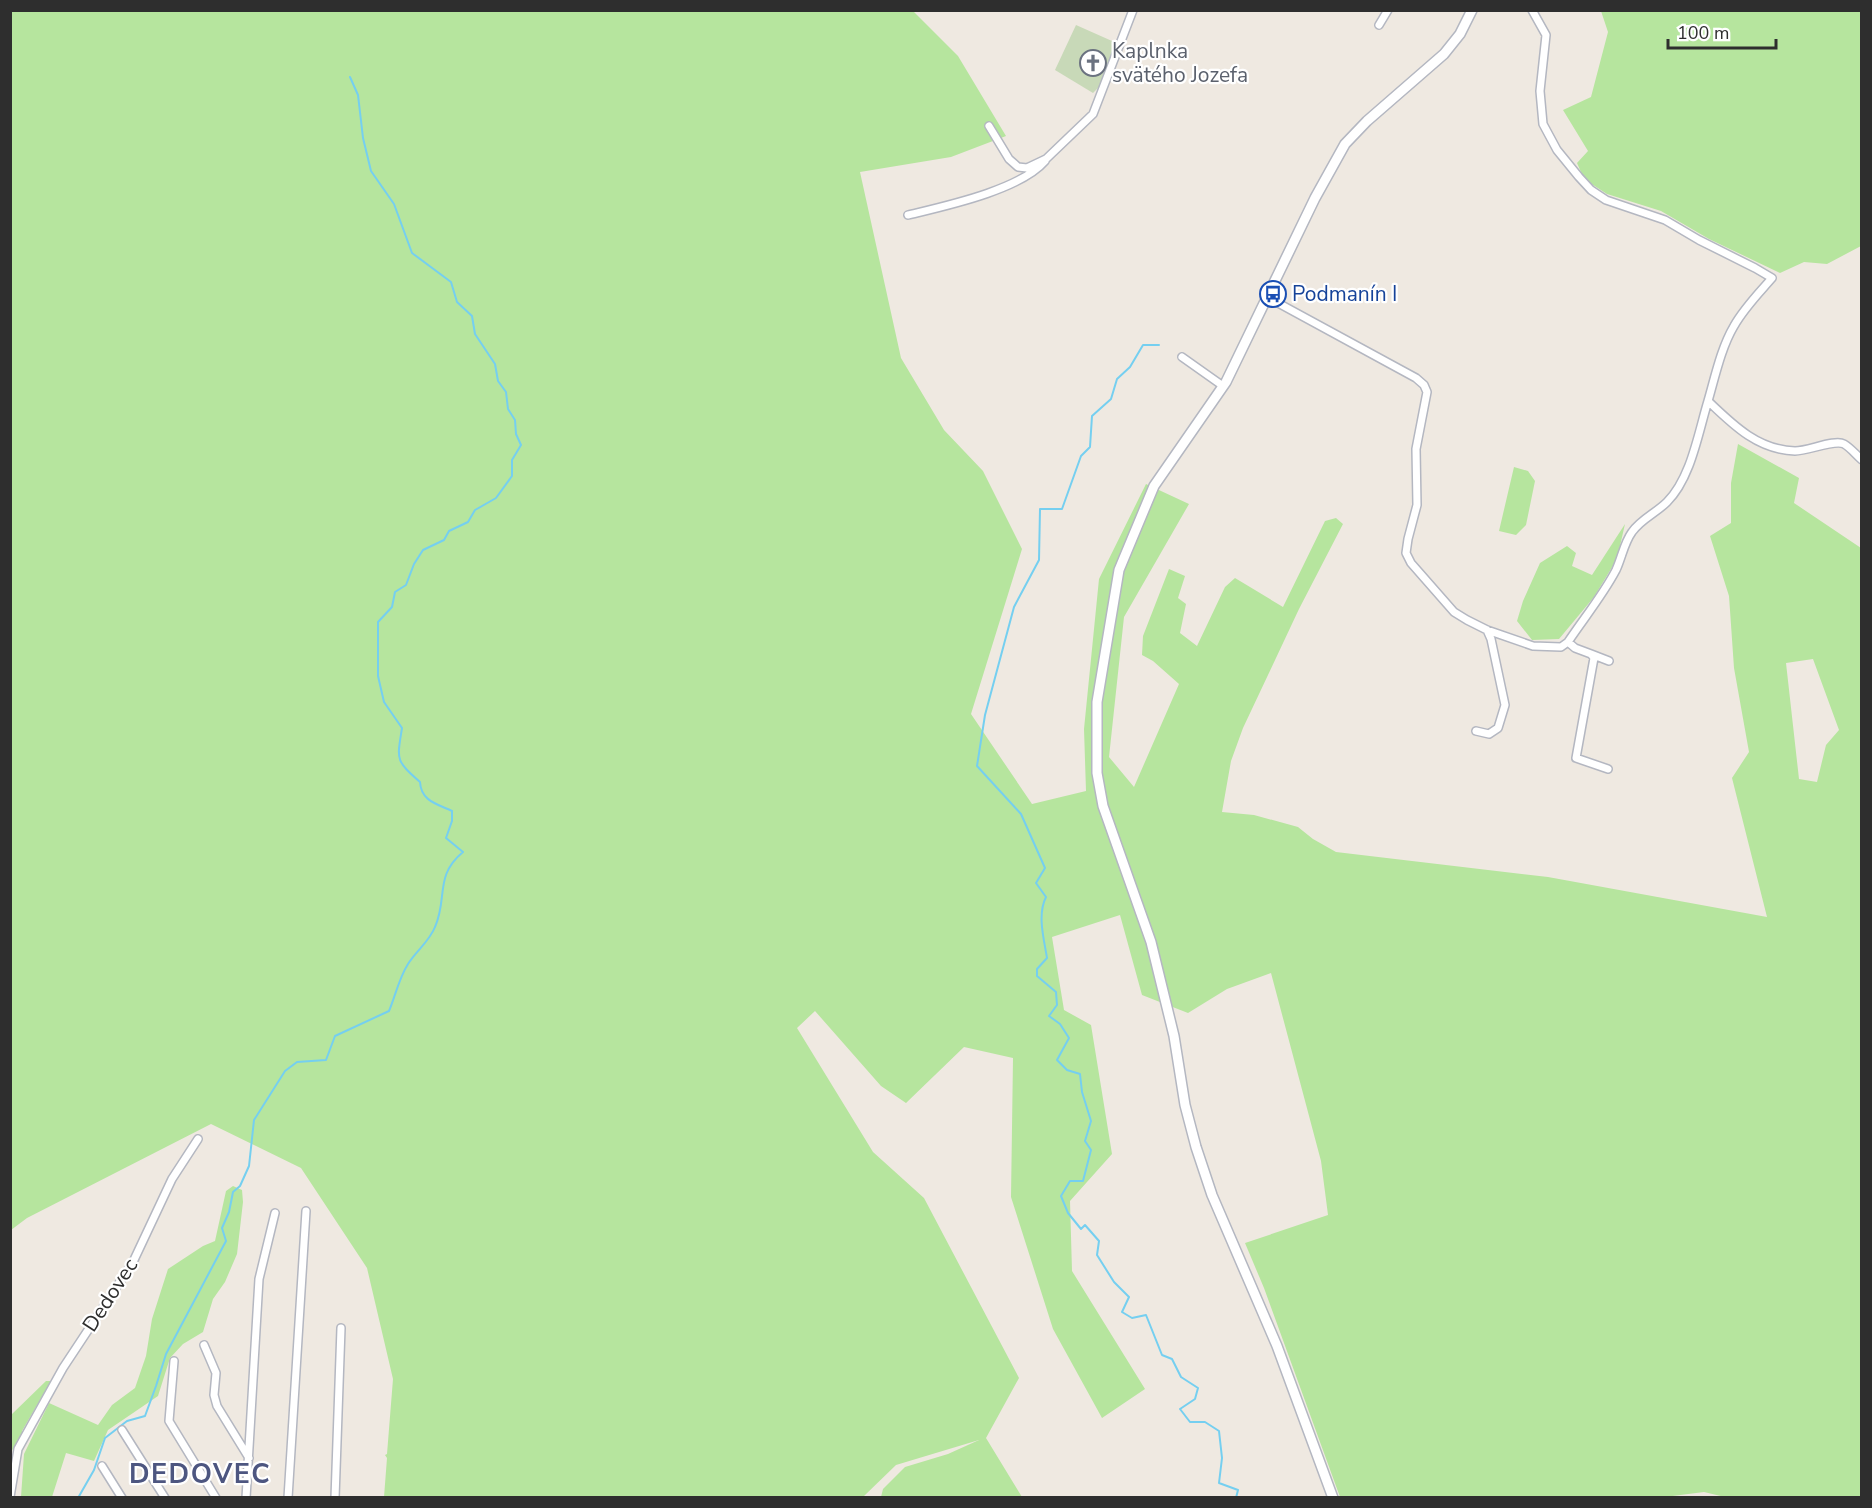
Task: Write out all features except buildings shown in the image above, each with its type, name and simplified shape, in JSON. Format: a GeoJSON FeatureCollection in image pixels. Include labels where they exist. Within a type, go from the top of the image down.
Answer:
{"type":"FeatureCollection","features":[{"type":"Feature","properties":{"kind":"street"},"geometry":{"type":"LineString","coordinates":[[908,215],[972,198],[1011,183],[1038,168],[1093,114],[1133,10]]}},
{"type":"Feature","properties":{"kind":"street"},"geometry":{"type":"LineString","coordinates":[[1378,25],[1388,10]]}},
{"type":"Feature","properties":{"kind":"street"},"geometry":{"type":"LineString","coordinates":[[1333,1497],[1277,1346],[1202,1167],[1185,1105],[1174,1036],[1151,942],[1103,806],[1097,773],[1097,702],[1119,570],[1154,486],[1223,386],[1315,198],[1345,144],[1359,128],[1444,54],[1460,34],[1472,10]]}},
{"type":"Feature","properties":{"kind":"street"},"geometry":{"type":"LineString","coordinates":[[1267,297],[1416,378],[1424,385],[1427,392],[1416,449],[1417,505],[1406,553],[1411,563],[1454,612],[1467,620],[1487,630],[1533,646],[1560,647],[1568,642],[1617,568],[1632,531],[1666,503],[1684,478],[1725,344],[1743,312],[1772,278],[1665,220],[1606,200],[1591,190],[1579,177],[1557,150],[1543,124],[1540,91],[1546,35],[1532,10]]}},
{"type":"Feature","properties":{"kind":"street"},"geometry":{"type":"LineString","coordinates":[[988,126],[1018,167],[1027,168],[1046,159]]}},
{"type":"Feature","properties":{"kind":"street"},"geometry":{"type":"LineString","coordinates":[[1182,357],[1223,386]]}},
{"type":"Feature","properties":{"kind":"street"},"geometry":{"type":"LineString","coordinates":[[1708,402],[1740,431],[1757,441],[1795,451],[1822,447],[1833,442],[1843,443],[1862,460]]}},
{"type":"Feature","properties":{"kind":"street"},"geometry":{"type":"LineString","coordinates":[[1476,731],[1489,734],[1498,728],[1505,705],[1487,630]]}},
{"type":"Feature","properties":{"kind":"street"},"geometry":{"type":"LineString","coordinates":[[1568,642],[1575,648],[1609,661]]}},
{"type":"Feature","properties":{"kind":"street"},"geometry":{"type":"LineString","coordinates":[[1591,654],[1594,664],[1576,758],[1608,769]]}},
{"type":"Feature","properties":{"kind":"street","name":"Dedovec"},"geometry":{"type":"LineString","coordinates":[[10,1460],[63,1368],[133,1262],[172,1179],[198,1139]]}},
{"type":"Feature","properties":{"kind":"street"},"geometry":{"type":"LineString","coordinates":[[288,1497],[306,1211]]}},
{"type":"Feature","properties":{"kind":"street"},"geometry":{"type":"LineString","coordinates":[[246,1497],[259,1279],[275,1213]]}},
{"type":"Feature","properties":{"kind":"street"},"geometry":{"type":"LineString","coordinates":[[335,1497],[341,1328]]}},
{"type":"Feature","properties":{"kind":"street"},"geometry":{"type":"LineString","coordinates":[[204,1345],[216,1373],[214,1395],[216,1406],[249,1458]]}},
{"type":"Feature","properties":{"kind":"street"},"geometry":{"type":"LineString","coordinates":[[174,1361],[169,1421],[216,1497]]}},
{"type":"Feature","properties":{"kind":"street"},"geometry":{"type":"LineString","coordinates":[[122,1430],[165,1497]]}},
{"type":"Feature","properties":{"kind":"street","name":"Dedovec"},"geometry":{"type":"LineString","coordinates":[[10,1497],[18,1449]]}},
{"type":"Feature","properties":{"kind":"street"},"geometry":{"type":"LineString","coordinates":[[102,1466],[122,1497]]}},
{"type":"Feature","properties":{"kind":"green space"},"geometry":{"type":"Polygon","coordinates":[[[11,11],[913,11],[958,56],[1006,136],[951,157],[860,172],[901,358],[944,430],[983,471],[1022,549],[971,714],[1032,804],[1086,791],[1084,729],[1099,579],[1146,484],[1189,504],[1124,617],[1109,757],[1134,787],[1179,684],[1153,661],[1142,655],[1143,636],[1169,569],[1185,576],[1178,598],[1186,604],[1180,633],[1197,646],[1225,587],[1235,578],[1283,607],[1325,521],[1336,518],[1343,524],[1299,609],[1243,728],[1231,761],[1222,812],[1254,815],[1298,827],[1336,852],[1548,877],[1767,917],[1732,778],[1749,752],[1734,668],[1729,596],[1710,536],[1731,523],[1731,483],[1738,444],[1799,478],[1794,503],[1861,548],[1861,1497],[1729,1498],[1704,1492],[1657,1498],[1340,1497],[1264,1288],[1245,1243],[1328,1215],[1321,1161],[1271,973],[1227,989],[1188,1013],[1142,995],[1120,915],[1052,937],[1064,1010],[1091,1025],[1112,1154],[1070,1201],[1072,1271],[1145,1389],[1102,1418],[1053,1329],[1011,1197],[1013,1058],[964,1047],[906,1103],[881,1086],[815,1011],[797,1028],[873,1152],[924,1198],[1019,1378],[986,1438],[1022,1497],[881,1497],[883,1489],[905,1467],[948,1454],[979,1440],[896,1465],[863,1497],[384,1497],[387,1458],[385,1455],[387,1454],[393,1379],[367,1268],[301,1168],[211,1124],[27,1218],[11,1230],[11,11]],[[1813,659],[1786,663],[1799,779],[1817,782],[1826,745],[1839,730],[1813,659]]]}},
{"type":"Feature","properties":{"kind":"green space"},"geometry":{"type":"Polygon","coordinates":[[[1601,11],[1861,11],[1861,246],[1827,264],[1804,262],[1780,273],[1709,239],[1661,211],[1607,194],[1584,179],[1577,163],[1588,151],[1563,110],[1591,97],[1608,32],[1601,11]]]}},
{"type":"Feature","properties":{"kind":"green space"},"geometry":{"type":"Polygon","coordinates":[[[1076,25],[1112,41],[1115,46],[1099,87],[1093,93],[1055,70],[1076,25]]]}},
{"type":"Feature","properties":{"kind":"green space"},"geometry":{"type":"Polygon","coordinates":[[[1514,467],[1528,471],[1535,481],[1526,525],[1516,535],[1499,531],[1514,467]]]}},
{"type":"Feature","properties":{"kind":"green space"},"geometry":{"type":"Polygon","coordinates":[[[1625,524],[1617,559],[1594,597],[1559,639],[1532,640],[1517,621],[1540,563],[1567,546],[1576,553],[1572,566],[1592,575],[1625,524]]]}},
{"type":"Feature","properties":{"kind":"green space"},"geometry":{"type":"Polygon","coordinates":[[[233,1186],[242,1190],[243,1202],[237,1254],[225,1282],[213,1299],[203,1332],[183,1344],[170,1358],[158,1396],[108,1430],[94,1461],[66,1453],[52,1497],[21,1497],[24,1454],[49,1403],[98,1425],[112,1405],[135,1388],[146,1356],[152,1319],[168,1269],[203,1246],[215,1241],[226,1191],[233,1186]]]}},
{"type":"Feature","properties":{"kind":"green space"},"geometry":{"type":"Polygon","coordinates":[[[46,1381],[51,1381],[11,1452],[11,1415],[46,1381]]]}},
{"type":"Feature","properties":{"kind":"waterway"},"geometry":{"type":"LineString","coordinates":[[78,1498],[94,1470],[105,1438],[127,1421],[145,1416],[166,1354],[226,1241],[222,1228],[229,1212],[233,1192],[240,1186],[249,1166],[254,1120],[285,1071],[297,1062],[326,1060],[335,1036],[389,1011],[405,969],[435,927],[448,870],[463,852],[446,838],[452,821],[452,811],[427,798],[423,794],[420,782],[406,769],[400,759],[402,728],[384,702],[378,676],[378,622],[392,607],[395,592],[406,585],[414,564],[423,550],[444,540],[449,531],[468,522],[475,510],[496,498],[512,476],[512,460],[521,445],[516,434],[515,420],[508,409],[506,392],[498,381],[495,364],[475,334],[472,316],[457,302],[451,282],[412,253],[394,204],[371,171],[363,138],[358,95],[350,77]]}},
{"type":"Feature","properties":{"kind":"waterway"},"geometry":{"type":"LineString","coordinates":[[1159,345],[1143,345],[1130,367],[1117,379],[1111,399],[1092,416],[1090,447],[1081,456],[1062,509],[1040,509],[1039,560],[1014,607],[985,715],[977,766],[1021,814],[1045,868],[1036,883],[1046,897],[1042,919],[1047,958],[1037,969],[1037,976],[1056,992],[1057,1005],[1049,1016],[1060,1024],[1069,1038],[1057,1060],[1067,1070],[1080,1074],[1082,1092],[1091,1121],[1085,1141],[1091,1150],[1083,1181],[1070,1181],[1061,1196],[1068,1213],[1081,1229],[1085,1225],[1099,1241],[1097,1255],[1114,1282],[1129,1297],[1122,1312],[1132,1318],[1146,1315],[1162,1355],[1172,1359],[1181,1377],[1198,1388],[1195,1399],[1180,1409],[1190,1422],[1205,1422],[1219,1431],[1222,1458],[1219,1483],[1238,1490],[1236,1498]]}},
{"type":"Feature","properties":{"kind":"place","name":"Kaplnka svätého Jozefa"},"geometry":{"type":"Point","coordinates":[1093,63]}},
{"type":"Feature","properties":{"kind":"place","name":"Podmanín I"},"geometry":{"type":"Point","coordinates":[1273,294]}},
{"type":"Feature","properties":{"kind":"district","name":"DEDOVEC"},"geometry":{"type":"Point","coordinates":[200,1474]}}]}
